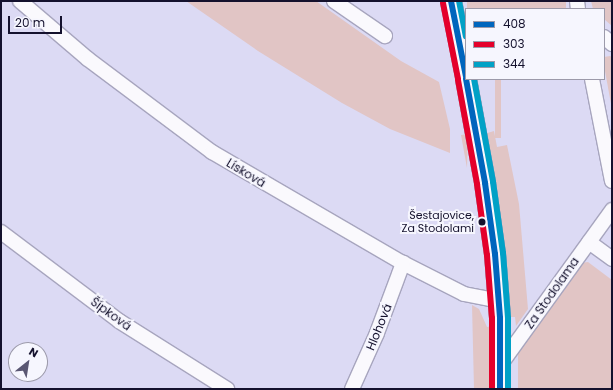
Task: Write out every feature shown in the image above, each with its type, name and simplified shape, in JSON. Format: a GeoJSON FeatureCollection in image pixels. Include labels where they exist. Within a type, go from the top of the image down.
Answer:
{"type":"FeatureCollection","features":[{"type":"Feature","properties":{"kind":"street","name":"Lísková"},"geometry":{"type":"LineString","coordinates":[[20,1],[88,59],[212,152],[403,263],[464,294],[499,301]]}},
{"type":"Feature","properties":{"kind":"street"},"geometry":{"type":"LineString","coordinates":[[334,1],[385,36]]}},
{"type":"Feature","properties":{"kind":"street"},"geometry":{"type":"LineString","coordinates":[[451,1],[465,73]]}},
{"type":"Feature","properties":{"kind":"street"},"geometry":{"type":"LineString","coordinates":[[466,80],[485,183],[499,301],[501,364],[500,389]]}},
{"type":"Feature","properties":{"kind":"street"},"geometry":{"type":"LineString","coordinates":[[592,80],[612,181]]}},
{"type":"Feature","properties":{"kind":"street","name":"Za Stodolama"},"geometry":{"type":"LineString","coordinates":[[501,364],[612,210]]}},
{"type":"Feature","properties":{"kind":"street","name":"Šípková"},"geometry":{"type":"LineString","coordinates":[[1,232],[119,321],[227,389]]}},
{"type":"Feature","properties":{"kind":"street"},"geometry":{"type":"LineString","coordinates":[[589,242],[612,259]]}},
{"type":"Feature","properties":{"kind":"street","name":"Hlohová"},"geometry":{"type":"LineString","coordinates":[[352,389],[377,333],[403,263]]}},
{"type":"Feature","properties":{"kind":"shaded area"},"geometry":{"type":"Polygon","coordinates":[[[186,1],[316,1],[401,61],[439,82],[450,129],[450,153],[390,129],[342,103],[258,51],[186,1]]]}},
{"type":"Feature","properties":{"kind":"shaded area"},"geometry":{"type":"Polygon","coordinates":[[[467,1],[566,1],[566,8],[467,8],[467,1]]]}},
{"type":"Feature","properties":{"kind":"shaded area"},"geometry":{"type":"Polygon","coordinates":[[[591,1],[612,1],[612,26],[605,20],[605,8],[593,8],[591,1]]]}},
{"type":"Feature","properties":{"kind":"shaded area"},"geometry":{"type":"Polygon","coordinates":[[[605,57],[612,57],[612,109],[605,71],[605,57]]]}},
{"type":"Feature","properties":{"kind":"shaded area"},"geometry":{"type":"Polygon","coordinates":[[[495,80],[501,80],[501,138],[495,138],[495,80]]]}},
{"type":"Feature","properties":{"kind":"shaded area"},"geometry":{"type":"Polygon","coordinates":[[[494,131],[497,147],[507,145],[519,204],[528,309],[516,326],[515,317],[508,317],[484,134],[494,131]]]}},
{"type":"Feature","properties":{"kind":"shaded area"},"geometry":{"type":"Polygon","coordinates":[[[468,134],[467,168],[461,135],[468,134]]]}},
{"type":"Feature","properties":{"kind":"shaded area"},"geometry":{"type":"Polygon","coordinates":[[[588,262],[612,280],[612,389],[518,389],[518,351],[581,263],[588,262]]]}},
{"type":"Feature","properties":{"kind":"shaded area"},"geometry":{"type":"Polygon","coordinates":[[[472,305],[479,309],[487,327],[492,326],[492,389],[474,389],[472,305]]]}},
{"type":"Feature","properties":{"kind":"transit line","name":"408"},"geometry":{"type":"LineString","coordinates":[[451,1],[465,72]]}},
{"type":"Feature","properties":{"kind":"transit line","name":"344"},"geometry":{"type":"LineString","coordinates":[[459,1],[465,31]]}},
{"type":"Feature","properties":{"kind":"transit line","name":"303"},"geometry":{"type":"LineString","coordinates":[[443,3],[458,79]]}},
{"type":"Feature","properties":{"kind":"transit line","name":"303"},"geometry":{"type":"LineString","coordinates":[[458,80],[477,184],[487,255],[492,318],[492,389]]}},
{"type":"Feature","properties":{"kind":"transit line","name":"408"},"geometry":{"type":"LineString","coordinates":[[466,80],[485,183],[495,254],[500,318],[500,389]]}},
{"type":"Feature","properties":{"kind":"transit line","name":"344"},"geometry":{"type":"LineString","coordinates":[[474,80],[493,182],[503,253],[508,318],[508,389]]}},
{"type":"Feature","properties":{"kind":"place","name":"Šestajovice, Za Stodolami"},"geometry":{"type":"Point","coordinates":[482,222]}}]}
